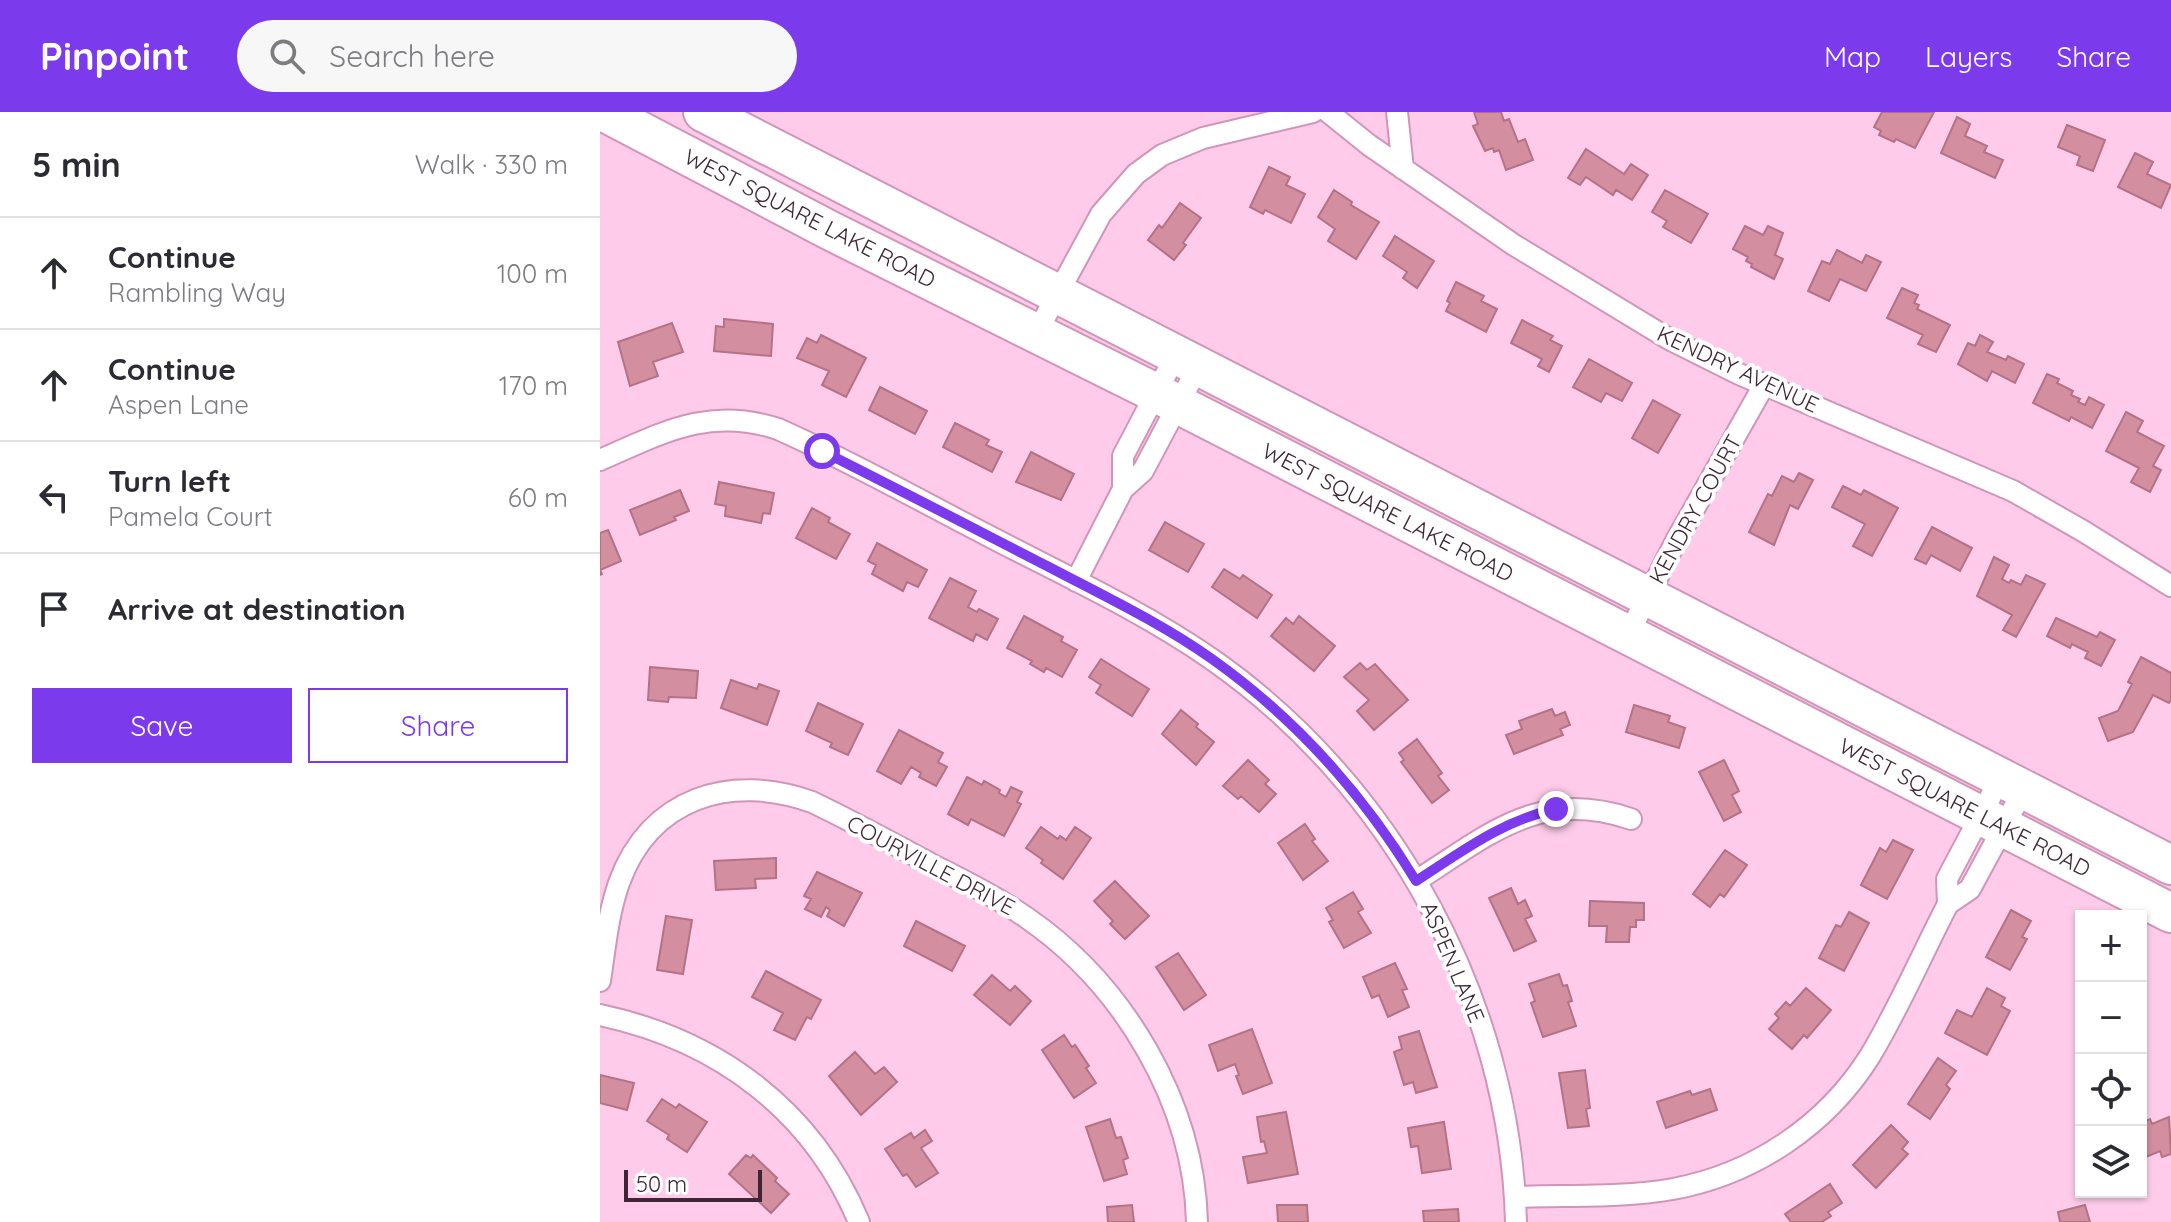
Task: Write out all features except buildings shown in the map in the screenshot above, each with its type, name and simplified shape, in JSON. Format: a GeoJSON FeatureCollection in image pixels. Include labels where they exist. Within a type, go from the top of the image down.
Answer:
{"type":"FeatureCollection","features":[{"type":"Feature","properties":{"kind":"highway","name":"WEST SQUARE LAKE ROAD"},"geometry":{"type":"LineString","coordinates":[[604,112],[829,230],[1037,332],[2171,913]]}},
{"type":"Feature","properties":{"kind":"highway","name":"WEST SQUARE LAKE ROAD"},"geometry":{"type":"LineString","coordinates":[[703,112],[2171,865]]}},
{"type":"Feature","properties":{"kind":"street"},"geometry":{"type":"LineString","coordinates":[[1037,332],[1101,214],[1122,187],[1148,164],[1180,147],[1216,134],[1313,112]]}},
{"type":"Feature","properties":{"kind":"street","name":"KENDRY AVENUE"},"geometry":{"type":"LineString","coordinates":[[1328,112],[1403,169],[1617,310],[1764,385],[2013,491],[2171,586]]}},
{"type":"Feature","properties":{"kind":"street"},"geometry":{"type":"LineString","coordinates":[[1397,112],[1403,169]]}},
{"type":"Feature","properties":{"kind":"street"},"geometry":{"type":"LineString","coordinates":[[1076,581],[1123,489],[1123,456],[1167,399],[1187,361]]}},
{"type":"Feature","properties":{"kind":"street","name":"KENDRY COURT"},"geometry":{"type":"LineString","coordinates":[[1628,635],[1764,385]]}},
{"type":"Feature","properties":{"kind":"street","name":"ASPEN LANE"},"geometry":{"type":"LineString","coordinates":[[600,460],[685,424],[728,420],[764,424],[796,437],[1170,632],[1257,694],[1335,769],[1370,813],[1416,881],[1460,968],[1480,1020],[1506,1129],[1516,1222]]}},
{"type":"Feature","properties":{"kind":"street"},"geometry":{"type":"LineString","coordinates":[[1515,1197],[1673,1189],[1730,1173],[1791,1140],[1842,1093],[1870,1056],[1948,904],[1947,879],[1992,821],[2012,783]]}},
{"type":"Feature","properties":{"kind":"street","name":"COURVILLE DRIVE"},"geometry":{"type":"LineString","coordinates":[[600,981],[620,882],[639,844],[655,826],[686,805],[721,791],[770,790],[812,802],[995,897],[1050,935],[1097,980],[1132,1027],[1163,1082],[1188,1155],[1196,1193],[1197,1222]]}},
{"type":"Feature","properties":{"kind":"street"},"geometry":{"type":"LineString","coordinates":[[1416,881],[1499,828],[1531,814],[1556,809],[1588,809],[1631,819]]}},
{"type":"Feature","properties":{"kind":"street"},"geometry":{"type":"LineString","coordinates":[[600,1015],[656,1029],[683,1040],[713,1055],[750,1080],[782,1107],[814,1145],[837,1178],[859,1222]]}},
{"type":"Feature","properties":{"kind":"route"},"geometry":{"type":"LineString","coordinates":[[822,451],[1128,607],[1212,659],[1257,694],[1335,769],[1399,853],[1416,881],[1499,828],[1531,814],[1556,809]]}}]}
